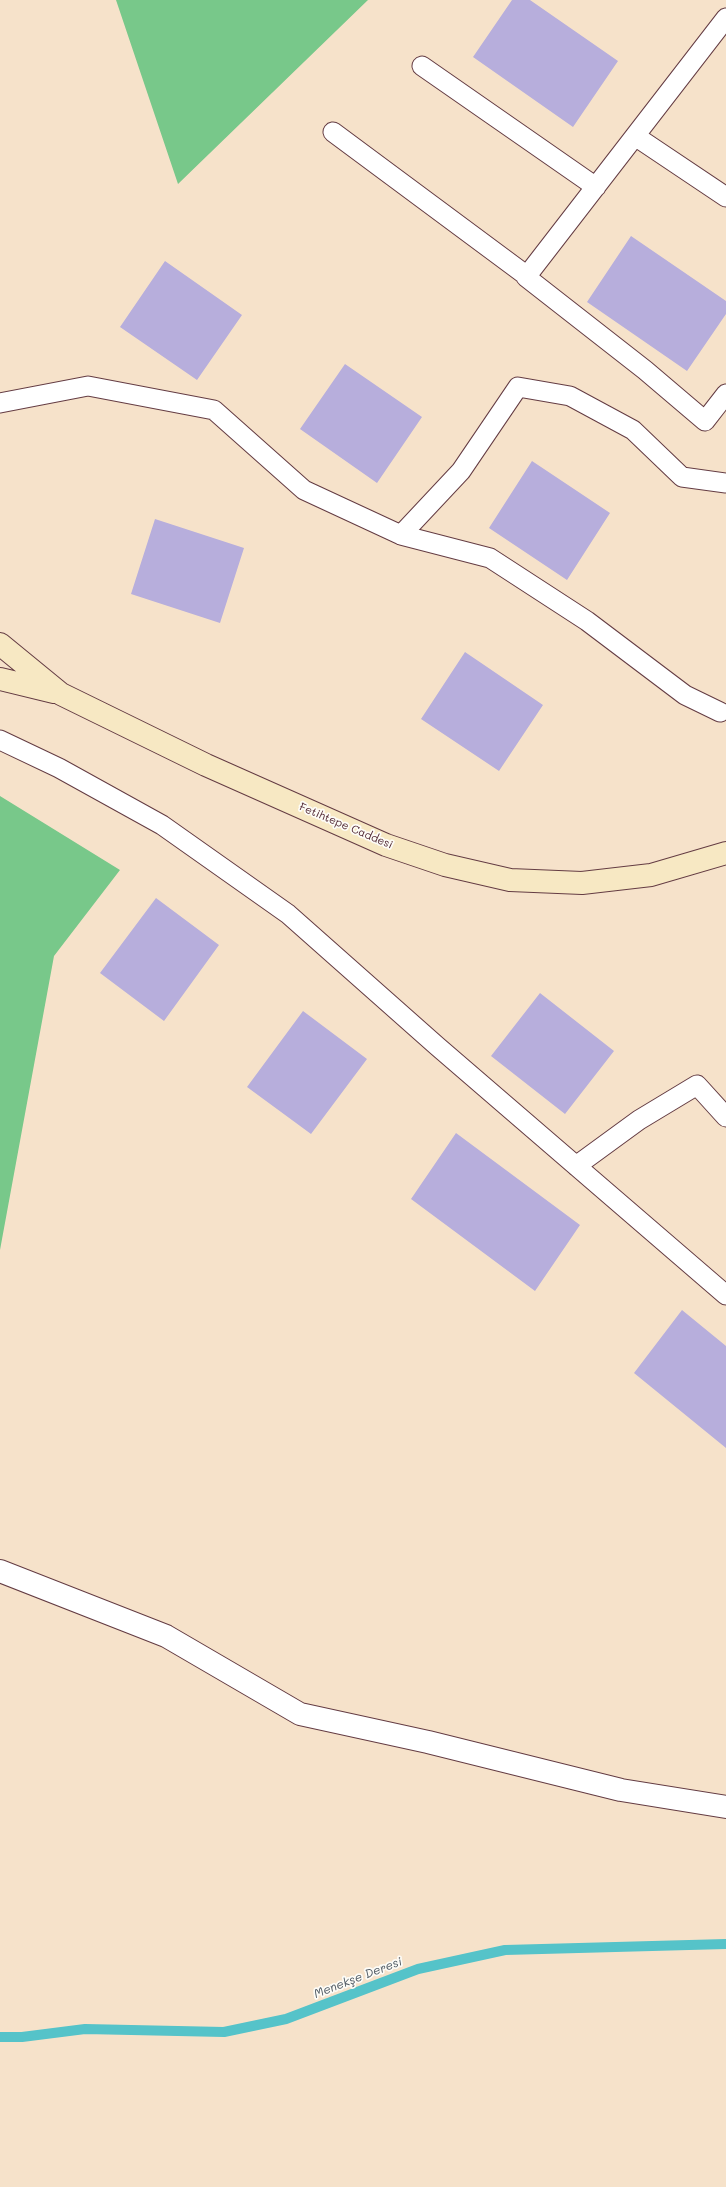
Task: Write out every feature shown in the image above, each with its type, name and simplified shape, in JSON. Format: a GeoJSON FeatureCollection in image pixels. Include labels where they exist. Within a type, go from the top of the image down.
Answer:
{"type":"FeatureCollection","features":[{"type":"Feature","properties":{"kind":"street","name":"Fetihtepe Caddesi"},"geometry":{"type":"LineString","coordinates":[[0,644],[61,694],[206,765],[386,845],[445,864],[510,880],[582,883],[651,875],[726,853]]}},
{"type":"Feature","properties":{"kind":"street"},"geometry":{"type":"LineString","coordinates":[[0,678],[61,694]]}},
{"type":"Feature","properties":{"kind":"street"},"geometry":{"type":"LineString","coordinates":[[0,1571],[166,1636],[300,1714],[428,1742],[621,1790],[726,1807]]}},
{"type":"Feature","properties":{"kind":"lane"},"geometry":{"type":"LineString","coordinates":[[527,276],[726,18]]}},
{"type":"Feature","properties":{"kind":"lane"},"geometry":{"type":"LineString","coordinates":[[422,66],[596,187]]}},
{"type":"Feature","properties":{"kind":"lane"},"geometry":{"type":"LineString","coordinates":[[333,132],[527,276],[705,421],[726,394]]}},
{"type":"Feature","properties":{"kind":"lane"},"geometry":{"type":"LineString","coordinates":[[635,136],[726,197]]}},
{"type":"Feature","properties":{"kind":"lane"},"geometry":{"type":"LineString","coordinates":[[0,403],[88,386],[214,410],[304,490],[402,535],[490,558],[587,621],[685,695],[720,712]]}},
{"type":"Feature","properties":{"kind":"lane"},"geometry":{"type":"LineString","coordinates":[[402,535],[461,471],[518,386],[570,396],[633,430],[682,477],[726,483]]}},
{"type":"Feature","properties":{"kind":"lane"},"geometry":{"type":"LineString","coordinates":[[0,740],[59,768],[162,825],[288,914],[726,1295]]}},
{"type":"Feature","properties":{"kind":"lane"},"geometry":{"type":"LineString","coordinates":[[576,1166],[638,1120],[697,1085],[726,1117]]}},
{"type":"Feature","properties":{"kind":"green space"},"geometry":{"type":"Polygon","coordinates":[[[116,0],[368,0],[178,184],[116,0]]]}},
{"type":"Feature","properties":{"kind":"green space"},"geometry":{"type":"Polygon","coordinates":[[[0,796],[120,870],[54,956],[0,1250],[0,796]]]}},
{"type":"Feature","properties":{"kind":"building"},"geometry":{"type":"Polygon","coordinates":[[[512,0],[530,0],[618,61],[573,127],[473,57],[512,0]]]}},
{"type":"Feature","properties":{"kind":"building"},"geometry":{"type":"Polygon","coordinates":[[[631,236],[726,301],[726,314],[687,371],[587,302],[631,236]]]}},
{"type":"Feature","properties":{"kind":"building"},"geometry":{"type":"Polygon","coordinates":[[[165,261],[242,315],[197,380],[120,327],[165,261]]]}},
{"type":"Feature","properties":{"kind":"building"},"geometry":{"type":"Polygon","coordinates":[[[345,364],[422,417],[377,483],[300,429],[345,364]]]}},
{"type":"Feature","properties":{"kind":"building"},"geometry":{"type":"Polygon","coordinates":[[[532,461],[610,513],[567,580],[489,528],[532,461]]]}},
{"type":"Feature","properties":{"kind":"building"},"geometry":{"type":"Polygon","coordinates":[[[155,519],[244,548],[220,623],[131,594],[155,519]]]}},
{"type":"Feature","properties":{"kind":"building"},"geometry":{"type":"Polygon","coordinates":[[[465,652],[543,705],[499,771],[421,719],[465,652]]]}},
{"type":"Feature","properties":{"kind":"building"},"geometry":{"type":"Polygon","coordinates":[[[156,898],[219,945],[164,1021],[100,973],[156,898]]]}},
{"type":"Feature","properties":{"kind":"building"},"geometry":{"type":"Polygon","coordinates":[[[540,993],[614,1051],[565,1114],[491,1056],[540,993]]]}},
{"type":"Feature","properties":{"kind":"building"},"geometry":{"type":"Polygon","coordinates":[[[303,1011],[367,1059],[311,1134],[247,1087],[303,1011]]]}},
{"type":"Feature","properties":{"kind":"building"},"geometry":{"type":"Polygon","coordinates":[[[456,1133],[580,1225],[535,1291],[411,1199],[456,1133]]]}},
{"type":"Feature","properties":{"kind":"building"},"geometry":{"type":"Polygon","coordinates":[[[682,1310],[726,1346],[726,1448],[634,1373],[682,1310]]]}},
{"type":"Feature","properties":{"kind":"waterway","name":"Menekşe Deresi"},"geometry":{"type":"LineString","coordinates":[[0,2037],[22,2037],[85,2029],[224,2032],[286,2019],[418,1969],[505,1950],[726,1944]]}}]}
